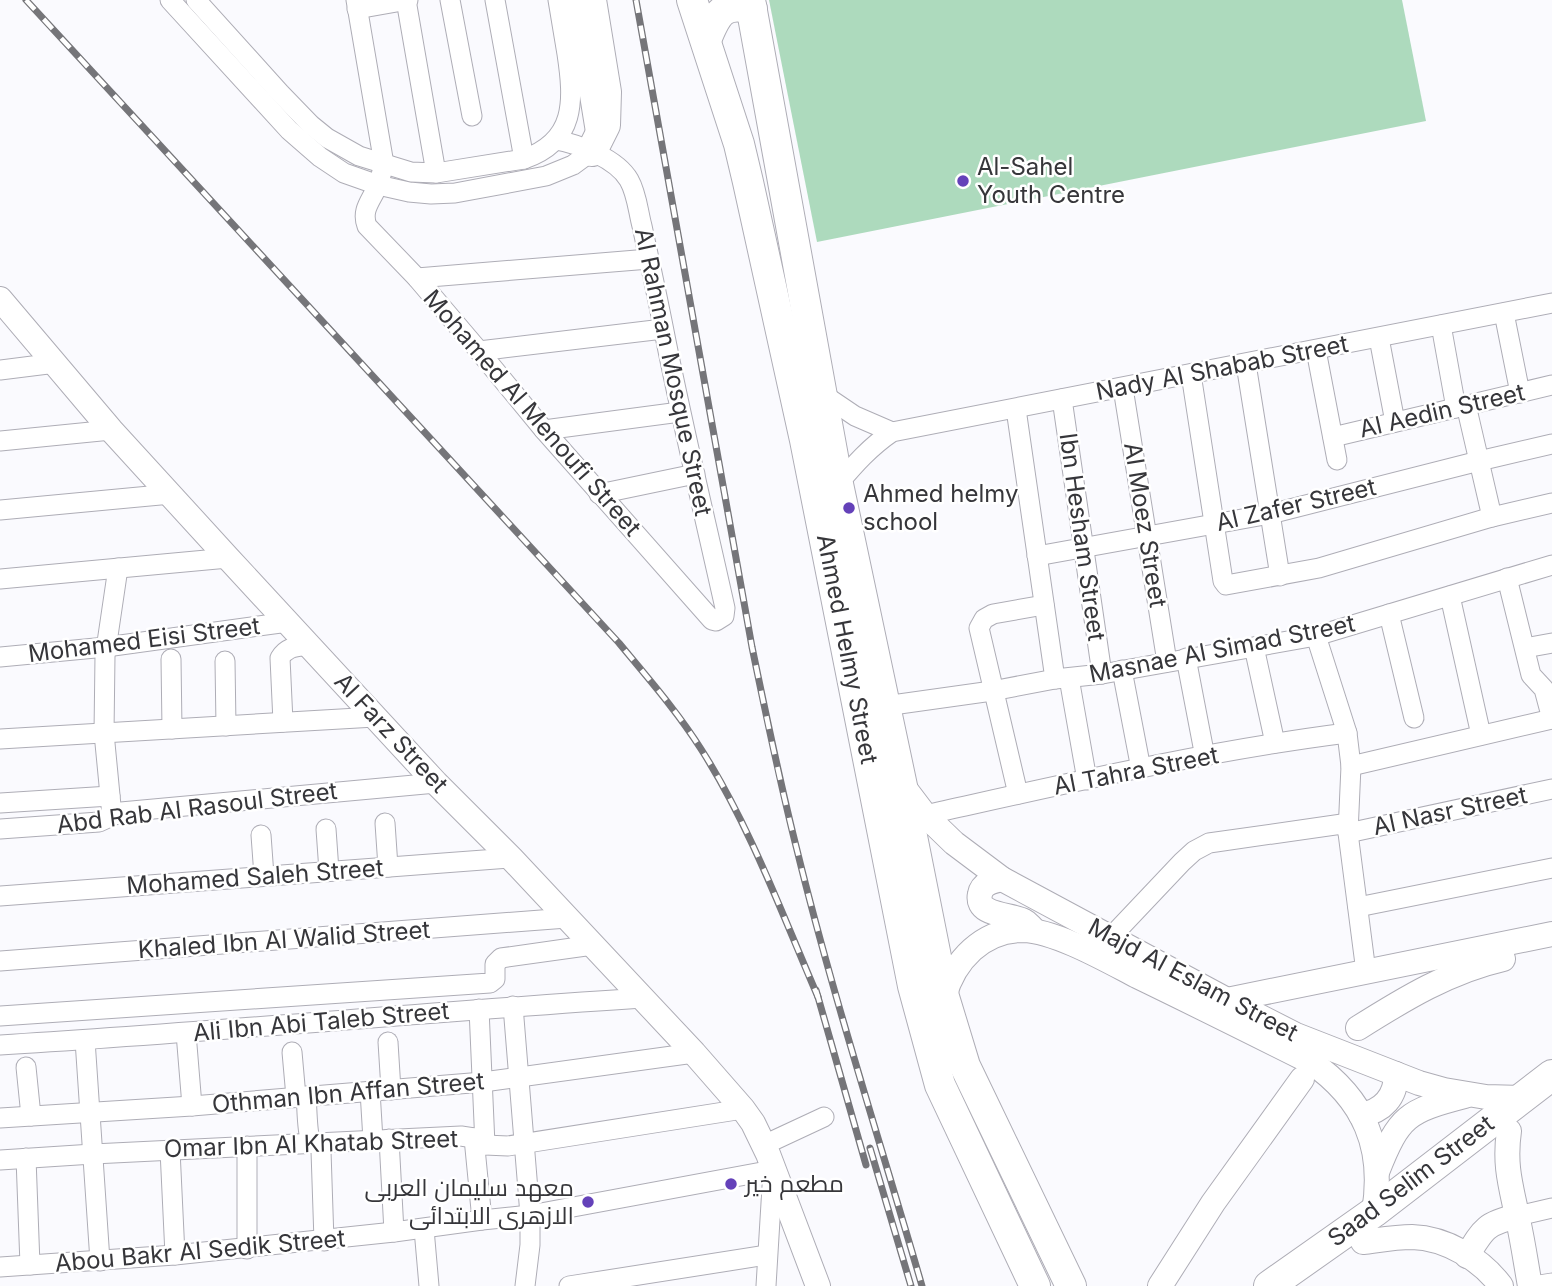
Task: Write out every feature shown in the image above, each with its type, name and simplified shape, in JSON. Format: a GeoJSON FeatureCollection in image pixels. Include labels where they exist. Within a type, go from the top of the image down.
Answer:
{"type":"FeatureCollection","features":[{"type":"Feature","properties":{"kind":"main road"},"geometry":{"type":"LineString","coordinates":[[591,0],[606,92],[605,125],[592,151]]}},
{"type":"Feature","properties":{"kind":"main road","name":"Ahmed Helmy Street"},"geometry":{"type":"LineString","coordinates":[[692,0],[748,182],[805,440],[913,986],[923,1024],[940,1085],[1035,1286]]}},
{"type":"Feature","properties":{"kind":"main road"},"geometry":{"type":"LineString","coordinates":[[706,40],[719,13],[733,6],[751,5]]}},
{"type":"Feature","properties":{"kind":"main road","name":"Ahmed Helmy Street"},"geometry":{"type":"LineString","coordinates":[[751,5],[838,484],[944,997],[965,1066],[1071,1286]]}},
{"type":"Feature","properties":{"kind":"main road","name":"Saad Selim Street"},"geometry":{"type":"LineString","coordinates":[[1269,1286],[1374,1212],[1552,1075]]}},
{"type":"Feature","properties":{"kind":"main road","name":"Saad Selim Street"},"geometry":{"type":"LineString","coordinates":[[1303,1286],[1552,1100]]}},
{"type":"Feature","properties":{"kind":"street"},"geometry":{"type":"LineString","coordinates":[[170,0],[196,10],[311,124],[341,147],[359,156],[411,172],[436,173],[524,159],[537,154],[556,140],[567,123],[572,87],[558,0]]}},
{"type":"Feature","properties":{"kind":"street"},"geometry":{"type":"LineString","coordinates":[[384,164],[357,4],[407,0],[436,173]]}},
{"type":"Feature","properties":{"kind":"street"},"geometry":{"type":"LineString","coordinates":[[450,0],[472,116]]}},
{"type":"Feature","properties":{"kind":"street"},"geometry":{"type":"LineString","coordinates":[[495,0],[524,159]]}},
{"type":"Feature","properties":{"kind":"street"},"geometry":{"type":"LineString","coordinates":[[196,10],[289,130],[320,157],[344,173],[378,185],[431,194],[455,193],[546,176],[573,165],[592,151],[595,132],[574,0]]}},
{"type":"Feature","properties":{"kind":"street","name":"Al Rahman Mosque Street"},"geometry":{"type":"LineString","coordinates":[[556,140],[592,151],[617,167],[629,180],[634,192],[725,612]]}},
{"type":"Feature","properties":{"kind":"street","name":"Mohamed Al Menoufi Street"},"geometry":{"type":"LineString","coordinates":[[384,164],[378,185],[365,210],[367,226],[480,351],[599,494],[712,620],[720,620],[725,612]]}},
{"type":"Feature","properties":{"kind":"street"},"geometry":{"type":"LineString","coordinates":[[416,278],[649,259]]}},
{"type":"Feature","properties":{"kind":"street","name":"Al Farz Street"},"geometry":{"type":"LineString","coordinates":[[0,299],[111,430],[228,558],[436,783],[694,1053],[743,1109],[764,1145],[818,1286]]}},
{"type":"Feature","properties":{"kind":"street","name":"Nady Al Shabab Street"},"geometry":{"type":"LineString","coordinates":[[838,484],[863,455],[892,432],[1552,303]]}},
{"type":"Feature","properties":{"kind":"street"},"geometry":{"type":"LineString","coordinates":[[1504,313],[1520,393]]}},
{"type":"Feature","properties":{"kind":"street"},"geometry":{"type":"LineString","coordinates":[[1441,326],[1492,517]]}},
{"type":"Feature","properties":{"kind":"street"},"geometry":{"type":"LineString","coordinates":[[480,351],[663,329]]}},
{"type":"Feature","properties":{"kind":"street"},"geometry":{"type":"LineString","coordinates":[[1379,338],[1395,422]]}},
{"type":"Feature","properties":{"kind":"street"},"geometry":{"type":"LineString","coordinates":[[1316,350],[1337,460]]}},
{"type":"Feature","properties":{"kind":"street"},"geometry":{"type":"LineString","coordinates":[[0,370],[56,363]]}},
{"type":"Feature","properties":{"kind":"street"},"geometry":{"type":"LineString","coordinates":[[1245,364],[1280,576]]}},
{"type":"Feature","properties":{"kind":"street"},"geometry":{"type":"LineString","coordinates":[[1191,374],[1224,584],[1331,565],[1492,517],[1552,503]]}},
{"type":"Feature","properties":{"kind":"street","name":"Al Aedin Street"},"geometry":{"type":"LineString","coordinates":[[1333,437],[1552,385]]}},
{"type":"Feature","properties":{"kind":"street","name":"Al Moez Street"},"geometry":{"type":"LineString","coordinates":[[1123,388],[1146,537],[1205,757]]}},
{"type":"Feature","properties":{"kind":"street"},"geometry":{"type":"LineString","coordinates":[[821,393],[855,416],[892,432]]}},
{"type":"Feature","properties":{"kind":"street","name":"Ibn Hesham Street"},"geometry":{"type":"LineString","coordinates":[[1062,399],[1102,674]]}},
{"type":"Feature","properties":{"kind":"street"},"geometry":{"type":"LineString","coordinates":[[1016,409],[1044,605],[1087,780]]}},
{"type":"Feature","properties":{"kind":"street"},"geometry":{"type":"LineString","coordinates":[[544,430],[680,412]]}},
{"type":"Feature","properties":{"kind":"street"},"geometry":{"type":"LineString","coordinates":[[0,441],[111,430]]}},
{"type":"Feature","properties":{"kind":"street","name":"Al Zafer Street"},"geometry":{"type":"LineString","coordinates":[[1037,556],[1270,514],[1552,444]]}},
{"type":"Feature","properties":{"kind":"street"},"geometry":{"type":"LineString","coordinates":[[599,494],[695,474]]}},
{"type":"Feature","properties":{"kind":"street"},"geometry":{"type":"LineString","coordinates":[[0,510],[171,494]]}},
{"type":"Feature","properties":{"kind":"street"},"geometry":{"type":"LineString","coordinates":[[0,579],[228,558]]}},
{"type":"Feature","properties":{"kind":"street","name":"Masnae Al Simad Street"},"geometry":{"type":"LineString","coordinates":[[885,706],[1102,674],[1316,636],[1552,565]]}},
{"type":"Feature","properties":{"kind":"street"},"geometry":{"type":"LineString","coordinates":[[112,816],[104,733],[106,647],[118,568]]}},
{"type":"Feature","properties":{"kind":"street"},"geometry":{"type":"LineString","coordinates":[[1351,766],[1552,719],[1544,689],[1531,675],[1507,578]]}},
{"type":"Feature","properties":{"kind":"street"},"geometry":{"type":"LineString","coordinates":[[1450,596],[1481,736]]}},
{"type":"Feature","properties":{"kind":"street"},"geometry":{"type":"LineString","coordinates":[[1018,794],[978,628],[984,619],[993,614],[1044,605]]}},
{"type":"Feature","properties":{"kind":"street"},"geometry":{"type":"LineString","coordinates":[[1389,614],[1414,718]]}},
{"type":"Feature","properties":{"kind":"street","name":"Mohamed Eisi Street"},"geometry":{"type":"LineString","coordinates":[[0,657],[106,647],[288,622]]}},
{"type":"Feature","properties":{"kind":"street"},"geometry":{"type":"LineString","coordinates":[[1316,636],[1347,733],[1351,766],[1349,828],[1366,972]]}},
{"type":"Feature","properties":{"kind":"street"},"geometry":{"type":"LineString","coordinates":[[1525,648],[1552,643]]}},
{"type":"Feature","properties":{"kind":"street"},"geometry":{"type":"LineString","coordinates":[[283,722],[281,658],[290,648],[309,645]]}},
{"type":"Feature","properties":{"kind":"street"},"geometry":{"type":"LineString","coordinates":[[1254,647],[1275,743]]}},
{"type":"Feature","properties":{"kind":"street"},"geometry":{"type":"LineString","coordinates":[[171,659],[172,729]]}},
{"type":"Feature","properties":{"kind":"street"},"geometry":{"type":"LineString","coordinates":[[225,661],[226,726]]}},
{"type":"Feature","properties":{"kind":"street"},"geometry":{"type":"LineString","coordinates":[[1122,670],[1141,769]]}},
{"type":"Feature","properties":{"kind":"street"},"geometry":{"type":"LineString","coordinates":[[0,739],[375,716]]}},
{"type":"Feature","properties":{"kind":"street","name":"Al Tahra Street"},"geometry":{"type":"LineString","coordinates":[[925,815],[1141,769],[1275,743],[1347,733]]}},
{"type":"Feature","properties":{"kind":"street","name":"Abd Rab Al Rasoul Street"},"geometry":{"type":"LineString","coordinates":[[0,829],[99,822],[121,812],[436,783]]}},
{"type":"Feature","properties":{"kind":"street","name":"Majd Al Eslam Street"},"geometry":{"type":"LineString","coordinates":[[902,786],[925,815],[954,843],[1002,879],[1296,1035],[1444,1090],[1486,1097],[1522,1098]]}},
{"type":"Feature","properties":{"kind":"street","name":"Al Nasr Street"},"geometry":{"type":"LineString","coordinates":[[1111,937],[1194,850],[1209,843],[1349,828],[1552,789]]}},
{"type":"Feature","properties":{"kind":"street"},"geometry":{"type":"LineString","coordinates":[[0,803],[110,796]]}},
{"type":"Feature","properties":{"kind":"street"},"geometry":{"type":"LineString","coordinates":[[385,823],[388,867]]}},
{"type":"Feature","properties":{"kind":"street"},"geometry":{"type":"LineString","coordinates":[[326,829],[329,871]]}},
{"type":"Feature","properties":{"kind":"street"},"geometry":{"type":"LineString","coordinates":[[261,835],[264,876]]}},
{"type":"Feature","properties":{"kind":"street","name":"Mohamed Saleh Street"},"geometry":{"type":"LineString","coordinates":[[0,896],[510,858]]}},
{"type":"Feature","properties":{"kind":"street"},"geometry":{"type":"LineString","coordinates":[[1357,907],[1552,868]]}},
{"type":"Feature","properties":{"kind":"street"},"geometry":{"type":"LineString","coordinates":[[1002,879],[984,885],[980,902],[990,911],[1023,921],[1031,926],[1033,931]]}},
{"type":"Feature","properties":{"kind":"street","name":"Khaled Ibn Al Walid Street"},"geometry":{"type":"LineString","coordinates":[[0,961],[567,918]]}},
{"type":"Feature","properties":{"kind":"street","name":"Majd Al Eslam Street"},"geometry":{"type":"LineString","coordinates":[[944,997],[953,972],[970,950],[993,936],[1006,932],[1033,931],[1054,936],[1311,1062],[1341,1086],[1361,1115],[1372,1143],[1377,1172],[1374,1212]]}},
{"type":"Feature","properties":{"kind":"street"},"geometry":{"type":"LineString","coordinates":[[1227,1000],[1552,934]]}},
{"type":"Feature","properties":{"kind":"street"},"geometry":{"type":"LineString","coordinates":[[0,1016],[490,983],[495,979],[495,964],[501,958],[593,945]]}},
{"type":"Feature","properties":{"kind":"street"},"geometry":{"type":"LineString","coordinates":[[1358,1028],[1437,981],[1486,963],[1552,949]]}},
{"type":"Feature","properties":{"kind":"street","name":"Ali Ibn Abi Taleb Street"},"geometry":{"type":"LineString","coordinates":[[0,1045],[642,998]]}},
{"type":"Feature","properties":{"kind":"street"},"geometry":{"type":"LineString","coordinates":[[513,1006],[530,1215],[530,1245],[525,1286]]}},
{"type":"Feature","properties":{"kind":"street"},"geometry":{"type":"LineString","coordinates":[[479,1009],[482,1220]]}},
{"type":"Feature","properties":{"kind":"street"},"geometry":{"type":"LineString","coordinates":[[186,1033],[192,1106]]}},
{"type":"Feature","properties":{"kind":"street"},"geometry":{"type":"LineString","coordinates":[[85,1040],[100,1261]]}},
{"type":"Feature","properties":{"kind":"street"},"geometry":{"type":"LineString","coordinates":[[387,1042],[391,1090]]}},
{"type":"Feature","properties":{"kind":"street"},"geometry":{"type":"LineString","coordinates":[[292,1052],[309,1135],[321,1151],[324,1241]]}},
{"type":"Feature","properties":{"kind":"street","name":"Othman Ibn Affan Street"},"geometry":{"type":"LineString","coordinates":[[0,1118],[192,1106],[482,1082],[694,1053]]}},
{"type":"Feature","properties":{"kind":"street"},"geometry":{"type":"LineString","coordinates":[[26,1067],[32,1116]]}},
{"type":"Feature","properties":{"kind":"street"},"geometry":{"type":"LineString","coordinates":[[1361,1115],[1370,1114],[1385,1105],[1394,1091],[1396,1074]]}},
{"type":"Feature","properties":{"kind":"street"},"geometry":{"type":"LineString","coordinates":[[1160,1286],[1220,1193],[1303,1079]]}},
{"type":"Feature","properties":{"kind":"street"},"geometry":{"type":"LineString","coordinates":[[370,1091],[381,1140],[394,1233]]}},
{"type":"Feature","properties":{"kind":"street"},"geometry":{"type":"LineString","coordinates":[[1377,1172],[1394,1134],[1412,1115],[1423,1108],[1469,1094]]}},
{"type":"Feature","properties":{"kind":"street","name":"Omar Ibn Al Khatab Street"},"geometry":{"type":"LineString","coordinates":[[0,1160],[93,1153],[461,1136],[508,1146],[743,1109]]}},
{"type":"Feature","properties":{"kind":"street"},"geometry":{"type":"LineString","coordinates":[[764,1145],[824,1117]]}},
{"type":"Feature","properties":{"kind":"street"},"geometry":{"type":"LineString","coordinates":[[1509,1131],[1507,1170],[1531,1286],[1552,1283]]}},
{"type":"Feature","properties":{"kind":"street"},"geometry":{"type":"LineString","coordinates":[[247,1146],[247,1249]]}},
{"type":"Feature","properties":{"kind":"street"},"geometry":{"type":"LineString","coordinates":[[170,1150],[175,1255]]}},
{"type":"Feature","properties":{"kind":"street"},"geometry":{"type":"LineString","coordinates":[[26,1158],[30,1265]]}},
{"type":"Feature","properties":{"kind":"street"},"geometry":{"type":"LineString","coordinates":[[766,1286],[773,1170]]}},
{"type":"Feature","properties":{"kind":"street","name":"Abou Bakr Al Sedik Street"},"geometry":{"type":"LineString","coordinates":[[0,1267],[247,1249],[394,1233],[530,1215],[773,1170]]}},
{"type":"Feature","properties":{"kind":"street"},"geometry":{"type":"LineString","coordinates":[[1467,1256],[1488,1227],[1502,1220],[1552,1208]]}},
{"type":"Feature","properties":{"kind":"street"},"geometry":{"type":"LineString","coordinates":[[424,1229],[429,1286]]}},
{"type":"Feature","properties":{"kind":"street"},"geometry":{"type":"LineString","coordinates":[[1363,1242],[1424,1238],[1447,1245],[1488,1271],[1501,1286]]}},
{"type":"Feature","properties":{"kind":"street"},"geometry":{"type":"LineString","coordinates":[[569,1286],[631,1281],[767,1255]]}},
{"type":"Feature","properties":{"kind":"green space","name":"Al-Sahel Youth Centre"},"geometry":{"type":"Polygon","coordinates":[[[769,0],[1402,0],[1426,121],[817,242],[769,0]]]}},
{"type":"Feature","properties":{"kind":"railway"},"geometry":{"type":"LineString","coordinates":[[26,0],[619,643],[662,694],[701,749],[735,809],[818,997]]}},
{"type":"Feature","properties":{"kind":"railway"},"geometry":{"type":"LineString","coordinates":[[636,0],[752,647],[779,774],[826,960],[922,1286]]}},
{"type":"Feature","properties":{"kind":"railway"},"geometry":{"type":"LineString","coordinates":[[816,990],[866,1165]]}},
{"type":"Feature","properties":{"kind":"railway"},"geometry":{"type":"LineString","coordinates":[[870,1148],[911,1286]]}},
{"type":"Feature","properties":{"kind":"place","name":"Al-Sahel Youth Centre"},"geometry":{"type":"Point","coordinates":[963,181]}},
{"type":"Feature","properties":{"kind":"place","name":"Ahmed helmy school"},"geometry":{"type":"Point","coordinates":[849,508]}},
{"type":"Feature","properties":{"kind":"place","name":"مطعم خير"},"geometry":{"type":"Point","coordinates":[731,1184]}},
{"type":"Feature","properties":{"kind":"place","name":"معهد سليمان العربى الازهرى الابتدائى"},"geometry":{"type":"Point","coordinates":[588,1202]}}]}
